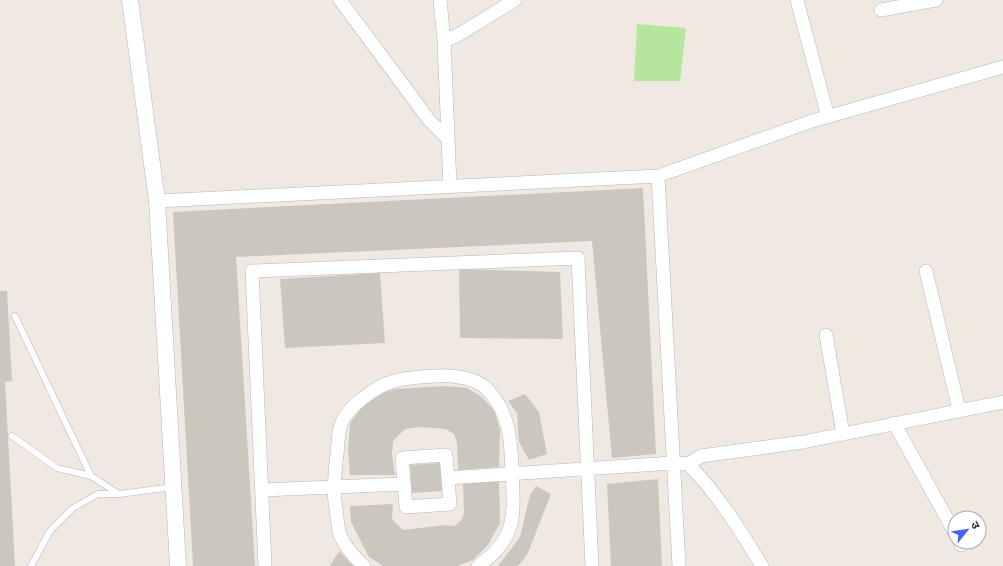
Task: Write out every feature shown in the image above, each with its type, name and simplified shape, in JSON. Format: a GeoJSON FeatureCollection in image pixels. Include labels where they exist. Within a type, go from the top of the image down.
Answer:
{"type":"FeatureCollection","features":[{"type":"Feature","properties":{"kind":"street"},"geometry":{"type":"LineString","coordinates":[[130,0],[157,201],[178,566]]}},
{"type":"Feature","properties":{"kind":"street"},"geometry":{"type":"LineString","coordinates":[[340,0],[429,120],[448,139]]}},
{"type":"Feature","properties":{"kind":"street"},"geometry":{"type":"LineString","coordinates":[[440,0],[444,42],[450,186]]}},
{"type":"Feature","properties":{"kind":"street"},"geometry":{"type":"LineString","coordinates":[[444,42],[515,0]]}},
{"type":"Feature","properties":{"kind":"street"},"geometry":{"type":"LineString","coordinates":[[797,0],[828,117]]}},
{"type":"Feature","properties":{"kind":"street"},"geometry":{"type":"LineString","coordinates":[[881,10],[936,0]]}},
{"type":"Feature","properties":{"kind":"street"},"geometry":{"type":"LineString","coordinates":[[157,201],[658,176],[828,117],[1003,66]]}},
{"type":"Feature","properties":{"kind":"street"},"geometry":{"type":"LineString","coordinates":[[658,176],[679,566]]}},
{"type":"Feature","properties":{"kind":"street"},"geometry":{"type":"LineString","coordinates":[[265,566],[252,271],[578,258],[592,566]]}},
{"type":"Feature","properties":{"kind":"street"},"geometry":{"type":"LineString","coordinates":[[926,271],[959,410]]}},
{"type":"Feature","properties":{"kind":"street"},"geometry":{"type":"LineString","coordinates":[[826,335],[843,434]]}},
{"type":"Feature","properties":{"kind":"street"},"geometry":{"type":"LineString","coordinates":[[364,566],[357,560],[340,535],[333,487],[341,424],[352,407],[377,387],[392,381],[445,376],[469,379],[488,390],[507,419],[511,438],[513,514],[507,537],[494,554],[478,566]]}},
{"type":"Feature","properties":{"kind":"street"},"geometry":{"type":"LineString","coordinates":[[448,478],[673,463],[688,464],[701,456],[803,442],[1003,402]]}},
{"type":"Feature","properties":{"kind":"street"},"geometry":{"type":"LineString","coordinates":[[894,423],[947,518]]}},
{"type":"Feature","properties":{"kind":"street"},"geometry":{"type":"LineString","coordinates":[[446,455],[448,478],[450,504],[406,507],[402,458],[446,455]]}},
{"type":"Feature","properties":{"kind":"street"},"geometry":{"type":"LineString","coordinates":[[688,464],[703,479],[738,526],[762,566]]}},
{"type":"Feature","properties":{"kind":"street"},"geometry":{"type":"LineString","coordinates":[[262,490],[404,484]]}},
{"type":"Feature","properties":{"kind":"lane"},"geometry":{"type":"LineString","coordinates":[[15,316],[91,476]]}},
{"type":"Feature","properties":{"kind":"lane"},"geometry":{"type":"LineString","coordinates":[[12,436],[57,468],[91,476],[119,494]]}},
{"type":"Feature","properties":{"kind":"lane"},"geometry":{"type":"LineString","coordinates":[[31,566],[50,531],[73,508],[98,494],[119,494],[173,487]]}},
{"type":"Feature","properties":{"kind":"green space"},"geometry":{"type":"Polygon","coordinates":[[[637,24],[686,28],[680,81],[634,81],[637,24]]]}},
{"type":"Feature","properties":{"kind":"building"},"geometry":{"type":"Polygon","coordinates":[[[643,188],[656,454],[612,458],[592,241],[236,257],[255,566],[193,566],[173,212],[643,188]]]}},
{"type":"Feature","properties":{"kind":"building"},"geometry":{"type":"Polygon","coordinates":[[[459,269],[560,272],[563,339],[460,338],[459,269]]]}},
{"type":"Feature","properties":{"kind":"building"},"geometry":{"type":"Polygon","coordinates":[[[380,273],[385,343],[285,348],[280,279],[380,273]]]}},
{"type":"Feature","properties":{"kind":"building"},"geometry":{"type":"Polygon","coordinates":[[[0,291],[7,291],[12,381],[5,382],[15,566],[0,566],[0,291]]]}},
{"type":"Feature","properties":{"kind":"building"},"geometry":{"type":"Polygon","coordinates":[[[445,386],[467,388],[482,397],[495,412],[500,430],[499,467],[458,470],[457,443],[454,434],[446,429],[420,427],[405,429],[393,441],[392,454],[395,475],[350,475],[348,451],[350,423],[363,406],[383,393],[395,389],[445,386]]]}},
{"type":"Feature","properties":{"kind":"building"},"geometry":{"type":"Polygon","coordinates":[[[525,394],[539,412],[547,454],[529,460],[519,442],[517,413],[508,401],[525,394]]]}},
{"type":"Feature","properties":{"kind":"building"},"geometry":{"type":"Polygon","coordinates":[[[440,463],[442,491],[412,493],[410,465],[440,463]]]}},
{"type":"Feature","properties":{"kind":"building"},"geometry":{"type":"Polygon","coordinates":[[[658,479],[662,566],[611,566],[607,484],[658,479]]]}},
{"type":"Feature","properties":{"kind":"building"},"geometry":{"type":"Polygon","coordinates":[[[499,480],[500,523],[488,545],[473,560],[457,566],[383,566],[369,557],[351,522],[350,506],[393,504],[392,519],[403,530],[444,525],[455,526],[462,519],[464,512],[463,484],[499,480]]]}},
{"type":"Feature","properties":{"kind":"building"},"geometry":{"type":"Polygon","coordinates":[[[536,486],[551,494],[527,555],[518,566],[498,566],[520,537],[530,495],[536,486]]]}},
{"type":"Feature","properties":{"kind":"building"},"geometry":{"type":"Polygon","coordinates":[[[339,551],[353,566],[330,566],[339,551]]]}}]}
